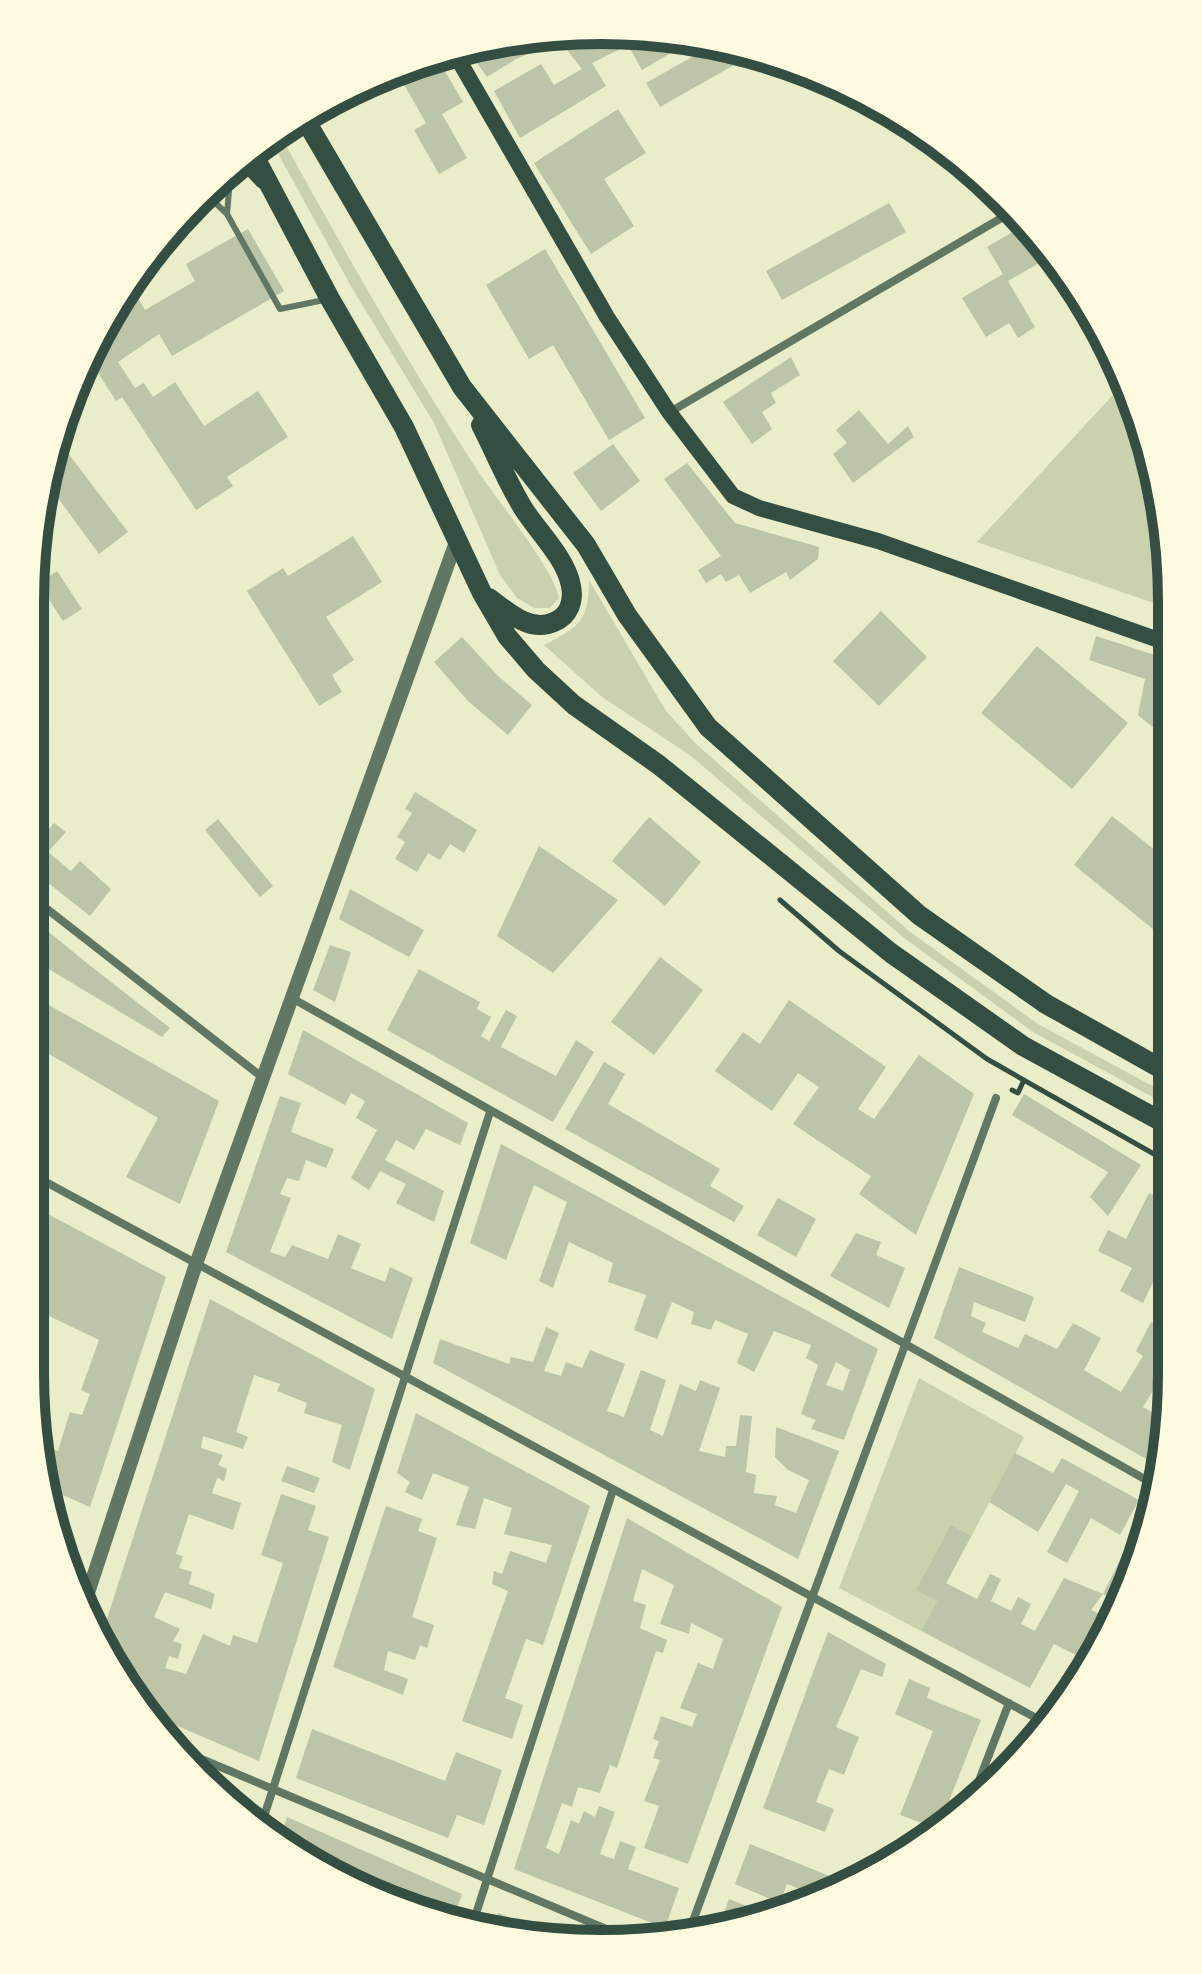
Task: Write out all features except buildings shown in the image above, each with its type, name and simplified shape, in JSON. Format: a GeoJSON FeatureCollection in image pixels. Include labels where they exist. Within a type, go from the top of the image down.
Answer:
{"type":"FeatureCollection","features":[{"type":"Feature","properties":{"kind":"main road"},"geometry":{"type":"LineString","coordinates":[[460,62],[607,317],[669,412],[733,496],[759,508],[878,541],[1158,640]]}},
{"type":"Feature","properties":{"kind":"main road"},"geometry":{"type":"LineString","coordinates":[[310,127],[462,387],[522,507],[563,566],[571,584],[572,601],[557,621],[540,627],[519,619],[482,593]]}},
{"type":"Feature","properties":{"kind":"main road"},"geometry":{"type":"LineString","coordinates":[[257,163],[330,299],[404,427],[456,542],[507,636],[574,705],[659,765],[891,953],[1023,1046],[1158,1120]]}},
{"type":"Feature","properties":{"kind":"main road"},"geometry":{"type":"LineString","coordinates":[[251,168],[271,190]]}},
{"type":"Feature","properties":{"kind":"main road"},"geometry":{"type":"LineString","coordinates":[[462,387],[586,545],[627,615],[708,727],[919,915],[1046,1004],[1158,1067]]}},
{"type":"Feature","properties":{"kind":"street"},"geometry":{"type":"LineString","coordinates":[[669,412],[1004,217]]}},
{"type":"Feature","properties":{"kind":"street"},"geometry":{"type":"LineString","coordinates":[[88,1591],[196,1264],[456,542]]}},
{"type":"Feature","properties":{"kind":"street"},"geometry":{"type":"LineString","coordinates":[[44,907],[262,1077]]}},
{"type":"Feature","properties":{"kind":"street"},"geometry":{"type":"LineString","coordinates":[[290,997],[1147,1480]]}},
{"type":"Feature","properties":{"kind":"street"},"geometry":{"type":"LineString","coordinates":[[693,1922],[996,1098]]}},
{"type":"Feature","properties":{"kind":"street"},"geometry":{"type":"LineString","coordinates":[[264,1816],[490,1112]]}},
{"type":"Feature","properties":{"kind":"street"},"geometry":{"type":"LineString","coordinates":[[44,1181],[1038,1719]]}},
{"type":"Feature","properties":{"kind":"street"},"geometry":{"type":"LineString","coordinates":[[476,1915],[613,1490]]}},
{"type":"Feature","properties":{"kind":"street"},"geometry":{"type":"LineString","coordinates":[[978,1783],[1009,1703]]}},
{"type":"Feature","properties":{"kind":"street"},"geometry":{"type":"LineString","coordinates":[[198,1758],[608,1930]]}},
{"type":"Feature","properties":{"kind":"lane"},"geometry":{"type":"LineString","coordinates":[[227,214],[229,186]]}},
{"type":"Feature","properties":{"kind":"lane"},"geometry":{"type":"LineString","coordinates":[[213,201],[227,214],[280,309],[330,299]]}},
{"type":"Feature","properties":{"kind":"path"},"geometry":{"type":"LineString","coordinates":[[1018,1093],[1023,1082]]}},
{"type":"Feature","properties":{"kind":"green space"},"geometry":{"type":"Polygon","coordinates":[[[285,143],[423,383],[474,465],[546,569],[559,598],[550,608],[534,608],[517,598],[500,575],[434,423],[352,288],[276,149],[285,143]]]}},
{"type":"Feature","properties":{"kind":"green space"},"geometry":{"type":"Polygon","coordinates":[[[1117,391],[1147,492],[1157,565],[1158,605],[977,542],[1117,391]]]}},
{"type":"Feature","properties":{"kind":"green space"},"geometry":{"type":"Polygon","coordinates":[[[589,580],[666,711],[696,744],[909,931],[1038,1024],[1158,1089],[1158,1100],[1033,1032],[904,938],[691,756],[602,697],[544,645],[580,621],[589,594],[589,580]]]}},
{"type":"Feature","properties":{"kind":"green space"},"geometry":{"type":"Polygon","coordinates":[[[919,1378],[1024,1437],[921,1631],[839,1588],[919,1378]]]}}]}
